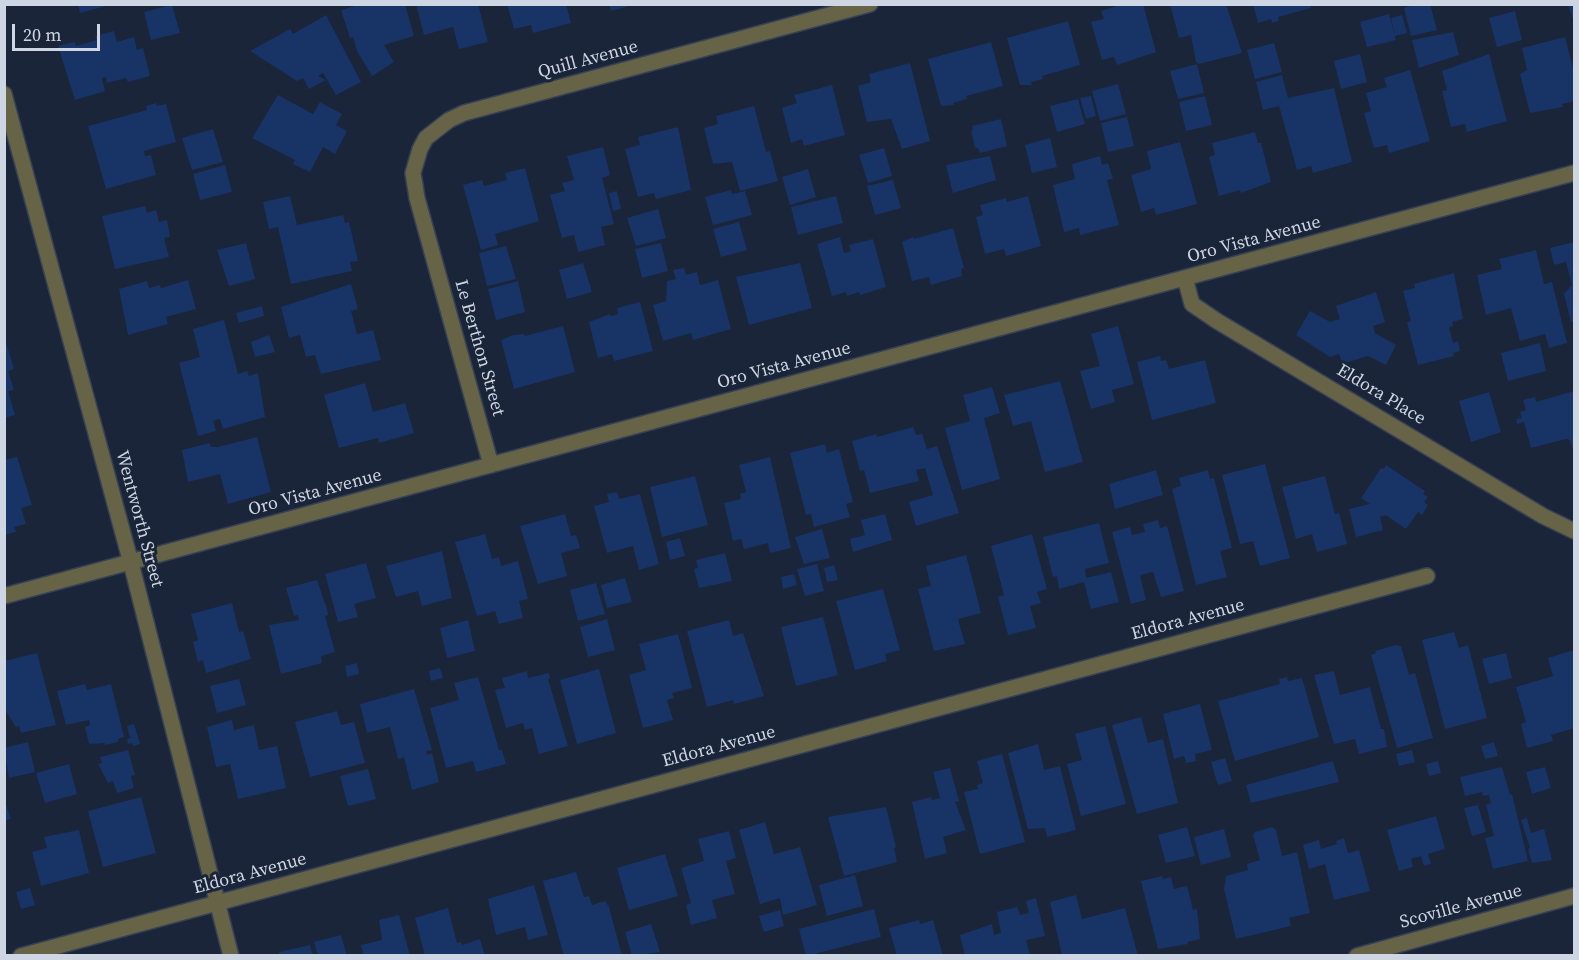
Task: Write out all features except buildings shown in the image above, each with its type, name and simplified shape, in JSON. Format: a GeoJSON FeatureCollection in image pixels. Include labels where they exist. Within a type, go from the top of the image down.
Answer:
{"type":"FeatureCollection","features":[{"type":"Feature","properties":{"kind":"street","name":"Quill Avenue"},"geometry":{"type":"LineString","coordinates":[[429,241],[417,198],[413,173],[415,160],[426,138],[449,120],[870,4]]}},
{"type":"Feature","properties":{"kind":"street","name":"Wentworth Street"},"geometry":{"type":"LineString","coordinates":[[4,94],[130,563],[231,956]]}},
{"type":"Feature","properties":{"kind":"street","name":"Oro Vista Avenue"},"geometry":{"type":"LineString","coordinates":[[4,597],[1575,173]]}},
{"type":"Feature","properties":{"kind":"street","name":"Le Berthon Street"},"geometry":{"type":"LineString","coordinates":[[429,241],[491,465]]}},
{"type":"Feature","properties":{"kind":"street","name":"Eldora Place"},"geometry":{"type":"LineString","coordinates":[[1185,278],[1192,304],[1543,516],[1575,531]]}},
{"type":"Feature","properties":{"kind":"street","name":"Eldora Avenue"},"geometry":{"type":"LineString","coordinates":[[21,956],[1427,576]]}},
{"type":"Feature","properties":{"kind":"street","name":"Scoville Avenue"},"geometry":{"type":"LineString","coordinates":[[1357,956],[1575,896]]}}]}
